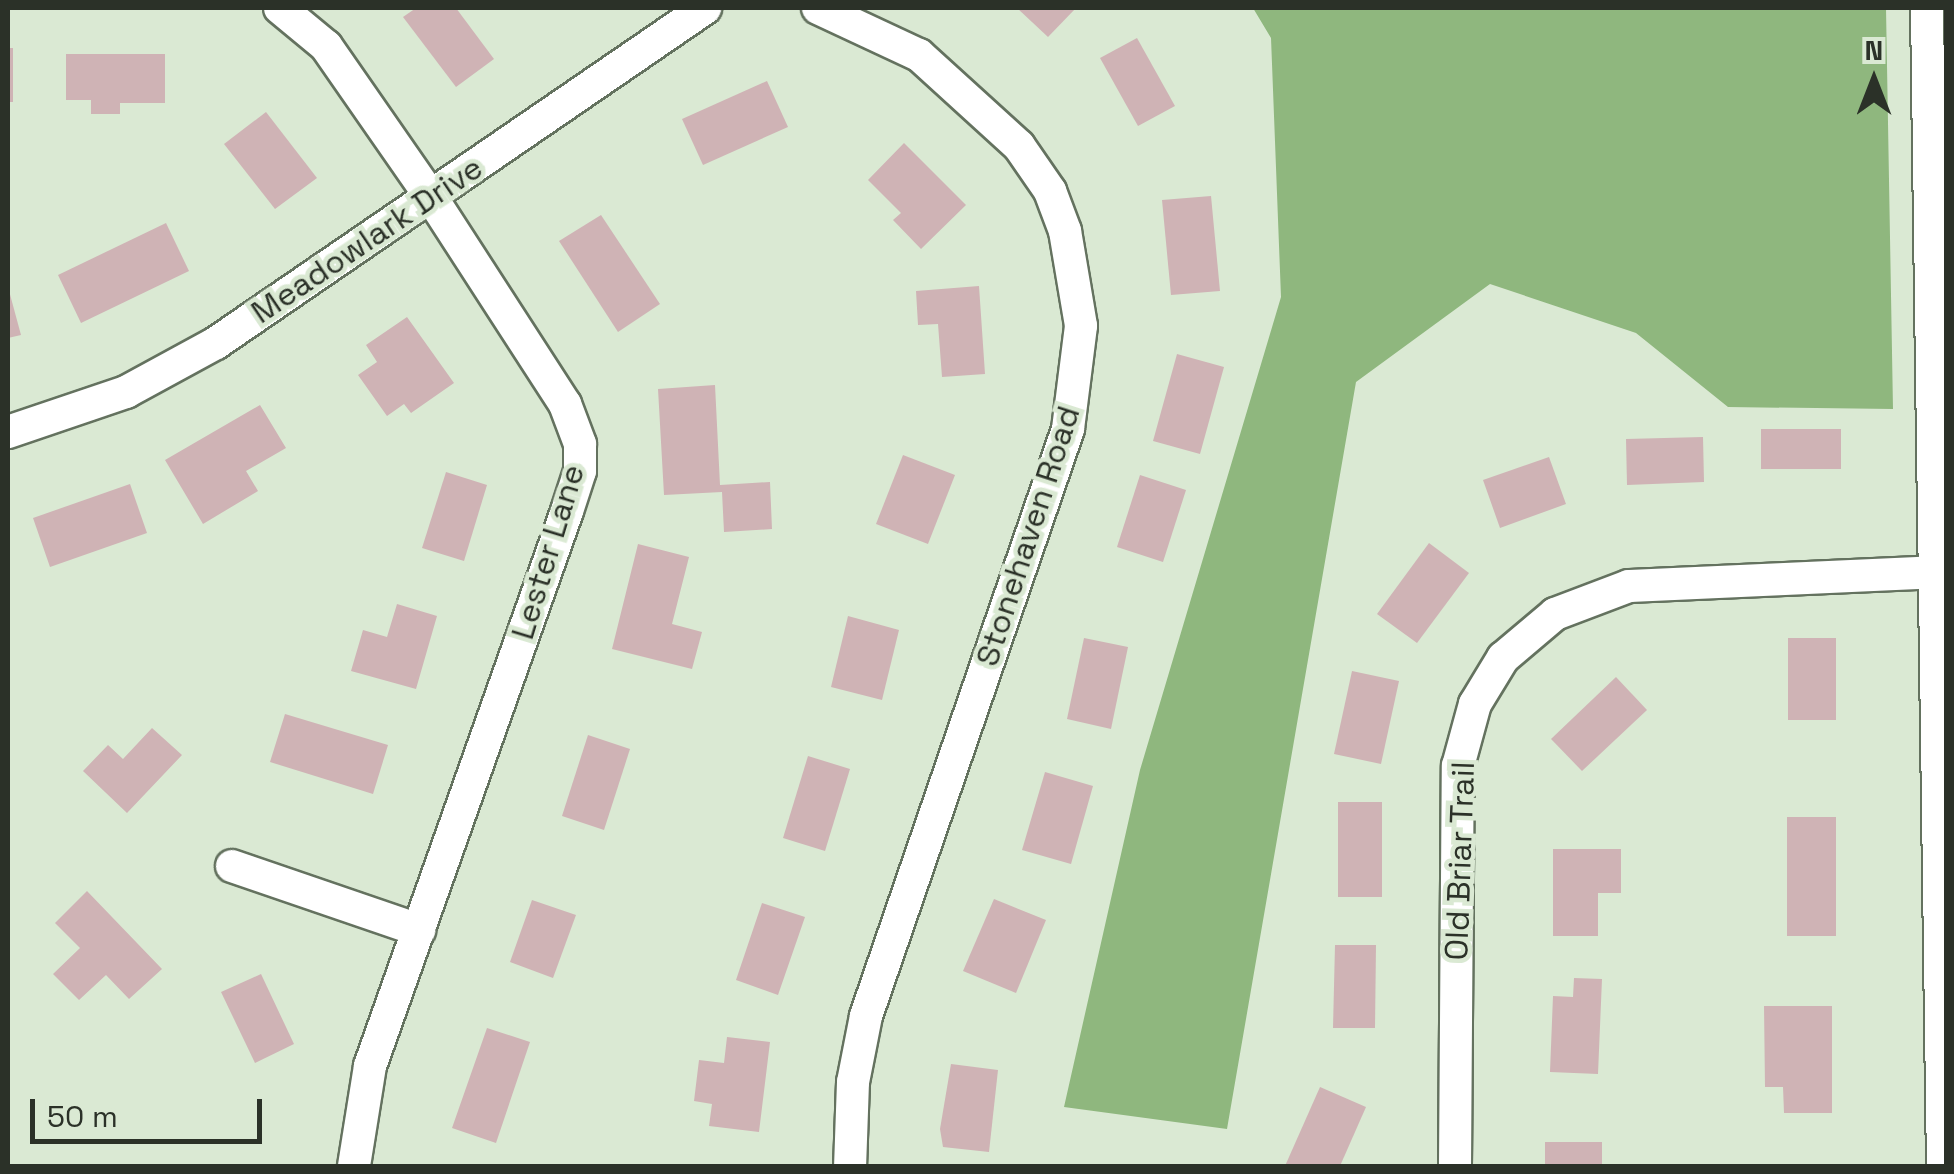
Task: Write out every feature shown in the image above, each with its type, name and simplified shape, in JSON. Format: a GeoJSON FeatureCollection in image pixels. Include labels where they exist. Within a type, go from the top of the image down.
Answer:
{"type":"FeatureCollection","features":[{"type":"Feature","properties":{"kind":"street","name":"Lester Lane"},"geometry":{"type":"LineString","coordinates":[[280,8],[326,46],[431,197],[565,404],[580,444],[580,470],[370,1066],[354,1166]]}},
{"type":"Feature","properties":{"kind":"street","name":"Meadowlark Drive"},"geometry":{"type":"LineString","coordinates":[[8,432],[126,392],[216,342],[706,8]]}},
{"type":"Feature","properties":{"kind":"street","name":"Stonehaven Road"},"geometry":{"type":"LineString","coordinates":[[818,8],[919,55],[1019,146],[1050,191],[1065,231],[1081,326],[1068,429],[866,1016],[853,1082],[850,1166]]}},
{"type":"Feature","properties":{"kind":"street"},"geometry":{"type":"LineString","coordinates":[[1926,8],[1944,1166]]}},
{"type":"Feature","properties":{"kind":"street","name":"Old Briar Trail"},"geometry":{"type":"LineString","coordinates":[[1455,1166],[1458,766],[1475,704],[1504,658],[1555,614],[1629,586],[1935,572]]}},
{"type":"Feature","properties":{"kind":"street"},"geometry":{"type":"LineString","coordinates":[[232,866],[418,930]]}},
{"type":"Feature","properties":{"kind":"green space"},"geometry":{"type":"Polygon","coordinates":[[[1253,8],[1886,8],[1893,409],[1728,407],[1636,333],[1490,284],[1356,382],[1227,1129],[1064,1107],[1140,770],[1281,297],[1271,38],[1253,8]]]}},
{"type":"Feature","properties":{"kind":"building"},"geometry":{"type":"Polygon","coordinates":[[[416,8],[456,8],[494,59],[456,87],[403,17],[416,8]]]}},
{"type":"Feature","properties":{"kind":"building"},"geometry":{"type":"Polygon","coordinates":[[[1017,8],[1076,8],[1048,37],[1017,8]]]}},
{"type":"Feature","properties":{"kind":"building"},"geometry":{"type":"Polygon","coordinates":[[[1137,38],[1175,106],[1138,126],[1100,58],[1137,38]]]}},
{"type":"Feature","properties":{"kind":"building"},"geometry":{"type":"Polygon","coordinates":[[[8,48],[13,48],[13,102],[8,102],[8,48]]]}},
{"type":"Feature","properties":{"kind":"building"},"geometry":{"type":"Polygon","coordinates":[[[66,54],[165,54],[165,103],[120,103],[120,114],[91,114],[91,100],[66,100],[66,54]]]}},
{"type":"Feature","properties":{"kind":"building"},"geometry":{"type":"Polygon","coordinates":[[[767,81],[788,127],[703,165],[682,119],[767,81]]]}},
{"type":"Feature","properties":{"kind":"building"},"geometry":{"type":"Polygon","coordinates":[[[266,112],[317,178],[275,209],[224,144],[266,112]]]}},
{"type":"Feature","properties":{"kind":"building"},"geometry":{"type":"Polygon","coordinates":[[[904,143],[966,205],[921,249],[893,220],[901,213],[868,180],[904,143]]]}},
{"type":"Feature","properties":{"kind":"building"},"geometry":{"type":"Polygon","coordinates":[[[1211,196],[1220,291],[1171,295],[1162,200],[1211,196]]]}},
{"type":"Feature","properties":{"kind":"building"},"geometry":{"type":"Polygon","coordinates":[[[601,215],[660,304],[618,332],[559,241],[601,215]]]}},
{"type":"Feature","properties":{"kind":"building"},"geometry":{"type":"Polygon","coordinates":[[[166,223],[189,271],[81,323],[58,275],[166,223]]]}},
{"type":"Feature","properties":{"kind":"building"},"geometry":{"type":"Polygon","coordinates":[[[979,286],[985,374],[942,377],[938,324],[918,325],[916,291],[979,286]]]}},
{"type":"Feature","properties":{"kind":"building"},"geometry":{"type":"Polygon","coordinates":[[[8,287],[21,335],[8,338],[8,287]]]}},
{"type":"Feature","properties":{"kind":"building"},"geometry":{"type":"Polygon","coordinates":[[[407,317],[454,383],[411,413],[404,404],[387,416],[358,375],[377,362],[366,345],[407,317]]]}},
{"type":"Feature","properties":{"kind":"building"},"geometry":{"type":"Polygon","coordinates":[[[1177,354],[1224,367],[1200,454],[1153,441],[1177,354]]]}},
{"type":"Feature","properties":{"kind":"building"},"geometry":{"type":"Polygon","coordinates":[[[715,385],[720,485],[770,482],[772,529],[724,532],[722,492],[664,495],[658,389],[715,385]]]}},
{"type":"Feature","properties":{"kind":"building"},"geometry":{"type":"Polygon","coordinates":[[[260,405],[286,448],[246,471],[258,491],[203,524],[165,460],[260,405]]]}},
{"type":"Feature","properties":{"kind":"building"},"geometry":{"type":"Polygon","coordinates":[[[1761,429],[1841,429],[1841,469],[1761,469],[1761,429]]]}},
{"type":"Feature","properties":{"kind":"building"},"geometry":{"type":"Polygon","coordinates":[[[1703,437],[1704,482],[1627,485],[1626,439],[1703,437]]]}},
{"type":"Feature","properties":{"kind":"building"},"geometry":{"type":"Polygon","coordinates":[[[903,455],[955,475],[928,544],[876,524],[903,455]]]}},
{"type":"Feature","properties":{"kind":"building"},"geometry":{"type":"Polygon","coordinates":[[[1549,457],[1566,504],[1500,528],[1483,480],[1549,457]]]}},
{"type":"Feature","properties":{"kind":"building"},"geometry":{"type":"Polygon","coordinates":[[[446,472],[487,485],[464,561],[422,548],[446,472]]]}},
{"type":"Feature","properties":{"kind":"building"},"geometry":{"type":"Polygon","coordinates":[[[1140,475],[1186,490],[1163,562],[1117,547],[1140,475]]]}},
{"type":"Feature","properties":{"kind":"building"},"geometry":{"type":"Polygon","coordinates":[[[130,484],[147,533],[50,567],[33,518],[130,484]]]}},
{"type":"Feature","properties":{"kind":"building"},"geometry":{"type":"Polygon","coordinates":[[[1429,543],[1469,573],[1417,643],[1377,614],[1429,543]]]}},
{"type":"Feature","properties":{"kind":"building"},"geometry":{"type":"Polygon","coordinates":[[[638,544],[689,557],[672,624],[702,632],[692,669],[612,649],[638,544]]]}},
{"type":"Feature","properties":{"kind":"building"},"geometry":{"type":"Polygon","coordinates":[[[397,604],[437,616],[416,689],[351,671],[363,630],[387,637],[397,604]]]}},
{"type":"Feature","properties":{"kind":"building"},"geometry":{"type":"Polygon","coordinates":[[[848,616],[899,630],[882,700],[831,687],[848,616]]]}},
{"type":"Feature","properties":{"kind":"building"},"geometry":{"type":"Polygon","coordinates":[[[1084,638],[1128,647],[1111,729],[1067,719],[1084,638]]]}},
{"type":"Feature","properties":{"kind":"building"},"geometry":{"type":"Polygon","coordinates":[[[1788,638],[1836,638],[1836,720],[1788,720],[1788,638]]]}},
{"type":"Feature","properties":{"kind":"building"},"geometry":{"type":"Polygon","coordinates":[[[1352,671],[1399,681],[1381,764],[1334,754],[1352,671]]]}},
{"type":"Feature","properties":{"kind":"building"},"geometry":{"type":"Polygon","coordinates":[[[1616,677],[1647,710],[1582,771],[1551,739],[1616,677]]]}},
{"type":"Feature","properties":{"kind":"building"},"geometry":{"type":"Polygon","coordinates":[[[285,714],[388,745],[373,794],[270,762],[285,714]]]}},
{"type":"Feature","properties":{"kind":"building"},"geometry":{"type":"Polygon","coordinates":[[[152,728],[182,755],[127,813],[83,771],[108,745],[123,759],[152,728]]]}},
{"type":"Feature","properties":{"kind":"building"},"geometry":{"type":"Polygon","coordinates":[[[588,735],[630,749],[604,830],[562,816],[588,735]]]}},
{"type":"Feature","properties":{"kind":"building"},"geometry":{"type":"Polygon","coordinates":[[[808,756],[850,769],[825,851],[783,838],[808,756]]]}},
{"type":"Feature","properties":{"kind":"building"},"geometry":{"type":"Polygon","coordinates":[[[1045,772],[1093,786],[1071,864],[1022,850],[1045,772]]]}},
{"type":"Feature","properties":{"kind":"building"},"geometry":{"type":"Polygon","coordinates":[[[1338,802],[1382,802],[1382,897],[1338,897],[1338,802]]]}},
{"type":"Feature","properties":{"kind":"building"},"geometry":{"type":"Polygon","coordinates":[[[1787,817],[1836,817],[1836,936],[1787,936],[1787,817]]]}},
{"type":"Feature","properties":{"kind":"building"},"geometry":{"type":"Polygon","coordinates":[[[1553,849],[1621,849],[1621,893],[1598,893],[1598,936],[1553,936],[1553,849]]]}},
{"type":"Feature","properties":{"kind":"building"},"geometry":{"type":"Polygon","coordinates":[[[87,891],[162,969],[129,999],[106,975],[79,1000],[53,974],[80,948],[55,923],[87,891]]]}},
{"type":"Feature","properties":{"kind":"building"},"geometry":{"type":"Polygon","coordinates":[[[994,899],[1046,920],[1016,993],[963,971],[994,899]]]}},
{"type":"Feature","properties":{"kind":"building"},"geometry":{"type":"Polygon","coordinates":[[[532,900],[576,915],[553,978],[510,962],[532,900]]]}},
{"type":"Feature","properties":{"kind":"building"},"geometry":{"type":"Polygon","coordinates":[[[762,903],[805,917],[778,995],[736,980],[762,903]]]}},
{"type":"Feature","properties":{"kind":"building"},"geometry":{"type":"Polygon","coordinates":[[[1335,945],[1376,945],[1375,1028],[1333,1028],[1335,945]]]}},
{"type":"Feature","properties":{"kind":"building"},"geometry":{"type":"Polygon","coordinates":[[[261,974],[294,1044],[255,1063],[221,992],[261,974]]]}},
{"type":"Feature","properties":{"kind":"building"},"geometry":{"type":"Polygon","coordinates":[[[1574,978],[1602,979],[1598,1074],[1550,1072],[1553,996],[1573,997],[1574,978]]]}},
{"type":"Feature","properties":{"kind":"building"},"geometry":{"type":"Polygon","coordinates":[[[1764,1006],[1832,1006],[1832,1113],[1784,1113],[1783,1087],[1765,1087],[1764,1006]]]}},
{"type":"Feature","properties":{"kind":"building"},"geometry":{"type":"Polygon","coordinates":[[[487,1028],[530,1042],[496,1143],[452,1128],[487,1028]]]}},
{"type":"Feature","properties":{"kind":"building"},"geometry":{"type":"Polygon","coordinates":[[[727,1037],[770,1042],[759,1132],[709,1126],[712,1104],[694,1101],[699,1060],[724,1063],[727,1037]]]}},
{"type":"Feature","properties":{"kind":"building"},"geometry":{"type":"Polygon","coordinates":[[[951,1064],[998,1070],[989,1152],[943,1147],[940,1129],[951,1064]]]}},
{"type":"Feature","properties":{"kind":"building"},"geometry":{"type":"Polygon","coordinates":[[[1320,1087],[1366,1107],[1340,1166],[1285,1166],[1320,1087]]]}},
{"type":"Feature","properties":{"kind":"building"},"geometry":{"type":"Polygon","coordinates":[[[1545,1142],[1602,1142],[1602,1166],[1545,1166],[1545,1142]]]}}]}
